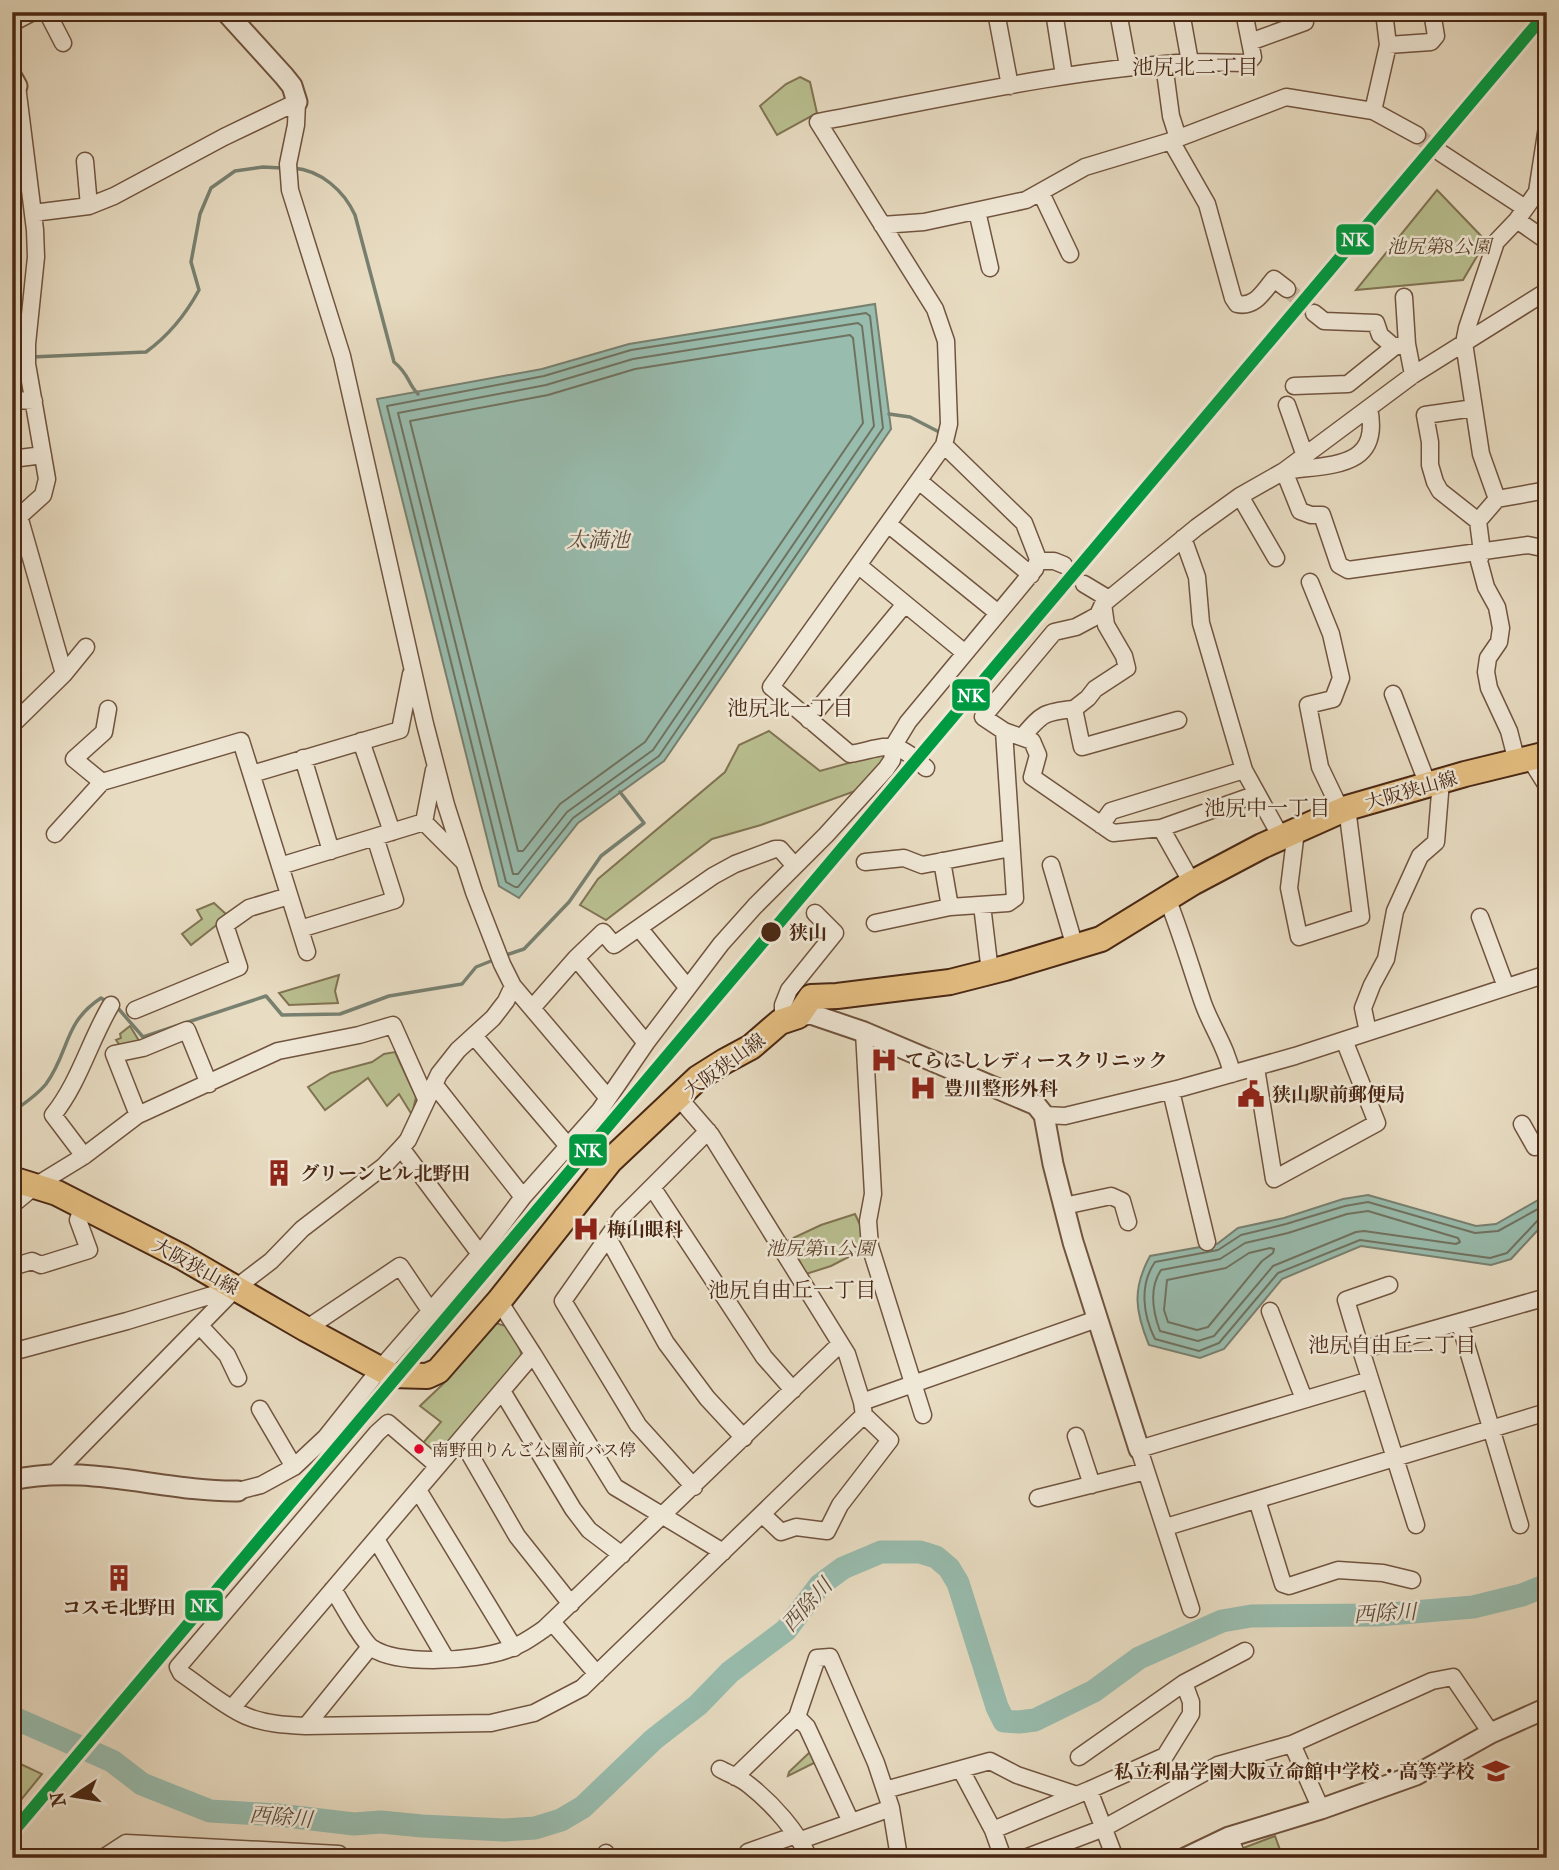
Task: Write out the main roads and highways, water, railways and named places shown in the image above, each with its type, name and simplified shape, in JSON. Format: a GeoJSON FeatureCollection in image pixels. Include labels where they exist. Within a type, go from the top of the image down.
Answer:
{"type":"FeatureCollection","features":[{"type":"Feature","properties":{"kind":"main road","name":"大阪狭山線"},"geometry":{"type":"LineString","coordinates":[[24,1183],[57,1193],[83,1206],[237,1287],[306,1329],[396,1377],[427,1376],[438,1371],[499,1301],[610,1161],[698,1078],[751,1047],[791,1018],[811,997],[950,982],[1101,939],[1192,883],[1288,834],[1344,810],[1531,758]]}},
{"type":"Feature","properties":{"kind":"water","name":"太満池"},"geometry":{"type":"Polygon","coordinates":[[[875,304],[891,429],[664,761],[578,823],[519,898],[499,886],[377,399],[542,369],[629,344],[875,304]]]}},
{"type":"Feature","properties":{"kind":"water"},"geometry":{"type":"Polygon","coordinates":[[[1368,1195],[1476,1226],[1496,1224],[1547,1195],[1547,1220],[1511,1259],[1491,1265],[1361,1246],[1282,1279],[1224,1349],[1200,1358],[1149,1345],[1138,1311],[1138,1290],[1150,1256],[1217,1244],[1238,1228],[1284,1218],[1343,1199],[1368,1195]]]}},
{"type":"Feature","properties":{"kind":"waterway"},"geometry":{"type":"LineString","coordinates":[[31,357],[146,352],[176,324],[199,290],[191,262],[200,214],[211,188],[235,171],[263,167],[282,168]]}},
{"type":"Feature","properties":{"kind":"waterway"},"geometry":{"type":"LineString","coordinates":[[293,168],[313,173],[330,183],[345,198],[355,215],[394,362],[418,394]]}},
{"type":"Feature","properties":{"kind":"waterway"},"geometry":{"type":"LineString","coordinates":[[12,351],[21,354]]}},
{"type":"Feature","properties":{"kind":"waterway"},"geometry":{"type":"LineString","coordinates":[[889,414],[910,417],[943,434]]}},
{"type":"Feature","properties":{"kind":"waterway"},"geometry":{"type":"LineString","coordinates":[[503,956],[524,949],[569,902],[601,856],[644,823],[620,792]]}},
{"type":"Feature","properties":{"kind":"waterway"},"geometry":{"type":"LineString","coordinates":[[117,1007],[143,1037],[266,996],[282,1015],[340,1014],[389,996],[462,984],[476,967],[496,959]]}},
{"type":"Feature","properties":{"kind":"waterway"},"geometry":{"type":"LineString","coordinates":[[12,1112],[46,1084],[80,1017],[101,998],[107,1002]]}},
{"type":"Feature","properties":{"kind":"waterway","name":"西除川"},"geometry":{"type":"LineString","coordinates":[[12,1717],[112,1761],[142,1784],[210,1811],[278,1815],[354,1824],[381,1822],[504,1830],[535,1828],[561,1820],[583,1807],[654,1739],[698,1705],[730,1672],[786,1630],[820,1585],[843,1568],[881,1552],[920,1552],[936,1557],[949,1568],[958,1583],[997,1707],[1004,1721],[1019,1722],[1035,1720],[1094,1691],[1139,1658],[1222,1621],[1251,1616],[1378,1615],[1473,1607],[1522,1595],[1547,1585]]}},
{"type":"Feature","properties":{"kind":"tunnel"},"geometry":{"type":"LineString","coordinates":[[1417,135],[1441,153]]}},
{"type":"Feature","properties":{"kind":"tunnel"},"geometry":{"type":"LineString","coordinates":[[1287,289],[1314,313]]}},
{"type":"Feature","properties":{"kind":"tunnel"},"geometry":{"type":"LineString","coordinates":[[1064,565],[1084,584]]}},
{"type":"Feature","properties":{"kind":"place","name":"狭山"},"geometry":{"type":"Point","coordinates":[771,932]}},
{"type":"Feature","properties":{"kind":"place","name":"てらにしレディースクリニック"},"geometry":{"type":"Point","coordinates":[884,1060]}},
{"type":"Feature","properties":{"kind":"place","name":"豊川整形外科"},"geometry":{"type":"Point","coordinates":[923,1088]}},
{"type":"Feature","properties":{"kind":"place","name":"狭山駅前郵便局"},"geometry":{"type":"Point","coordinates":[1251,1094]}},
{"type":"Feature","properties":{"kind":"place","name":"グリーンヒル北野田"},"geometry":{"type":"Point","coordinates":[279,1173]}},
{"type":"Feature","properties":{"kind":"place","name":"梅山眼科"},"geometry":{"type":"Point","coordinates":[586,1229]}},
{"type":"Feature","properties":{"kind":"place","name":"南野田りんご公園前バス停"},"geometry":{"type":"Point","coordinates":[419,1449]}},
{"type":"Feature","properties":{"kind":"place","name":"コスモ北野田"},"geometry":{"type":"Point","coordinates":[119,1578]}},
{"type":"Feature","properties":{"kind":"place","name":"私立利晶学園大阪立命館中学校・高等学校"},"geometry":{"type":"Point","coordinates":[1496,1771]}},
{"type":"Feature","properties":{"kind":"district","name":"池尻北二丁目"},"geometry":{"type":"Point","coordinates":[1195,67]}},
{"type":"Feature","properties":{"kind":"district","name":"池尻北一丁目"},"geometry":{"type":"Point","coordinates":[790,708]}},
{"type":"Feature","properties":{"kind":"district","name":"池尻中一丁目"},"geometry":{"type":"Point","coordinates":[1267,808]}},
{"type":"Feature","properties":{"kind":"district","name":"池尻自由丘一丁目"},"geometry":{"type":"Point","coordinates":[792,1290]}},
{"type":"Feature","properties":{"kind":"district","name":"池尻自由丘二丁目"},"geometry":{"type":"Point","coordinates":[1392,1345]}},
{"type":"Feature","properties":{"kind":"park label","name":"池尻第8公園"},"geometry":{"type":"Point","coordinates":[1439,246]}},
{"type":"Feature","properties":{"kind":"park label","name":"池尻第11公園"},"geometry":{"type":"Point","coordinates":[820,1248]}}]}
